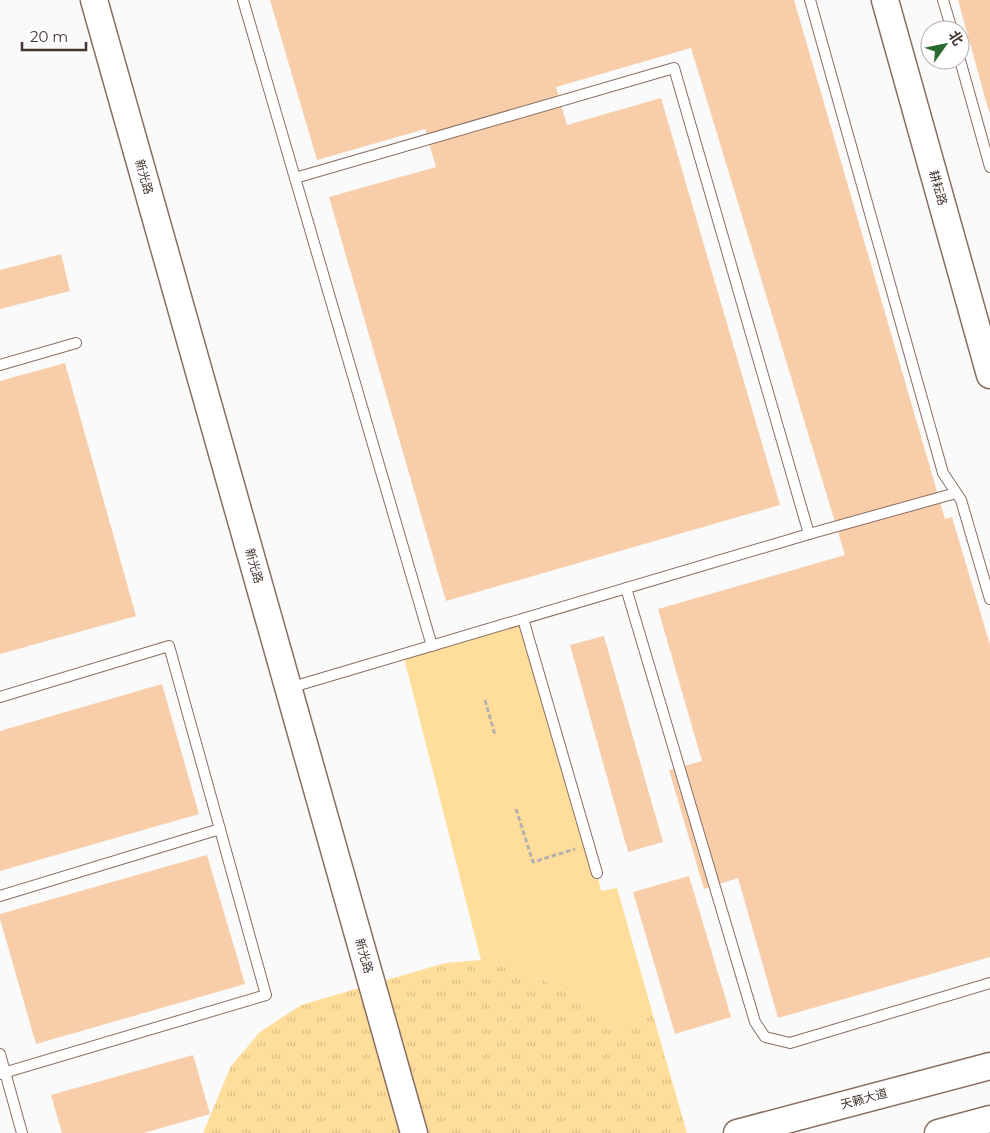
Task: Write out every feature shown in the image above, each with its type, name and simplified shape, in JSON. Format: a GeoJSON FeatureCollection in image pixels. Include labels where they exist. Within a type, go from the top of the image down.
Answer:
{"type":"FeatureCollection","features":[{"type":"Feature","properties":{"kind":"street","name":"新光路"},"geometry":{"type":"LineString","coordinates":[[94,0],[414,1133]]}},
{"type":"Feature","properties":{"kind":"street","name":"耕耘路"},"geometry":{"type":"LineString","coordinates":[[885,0],[990,375]]}},
{"type":"Feature","properties":{"kind":"street","name":"天籁大道"},"geometry":{"type":"LineString","coordinates":[[737,1133],[990,1066]]}},
{"type":"Feature","properties":{"kind":"street"},"geometry":{"type":"LineString","coordinates":[[938,1133],[990,1120]]}},
{"type":"Feature","properties":{"kind":"lane"},"geometry":{"type":"LineString","coordinates":[[243,0],[432,646]]}},
{"type":"Feature","properties":{"kind":"lane"},"geometry":{"type":"LineString","coordinates":[[810,0],[943,473],[961,500],[990,599]]}},
{"type":"Feature","properties":{"kind":"lane"},"geometry":{"type":"LineString","coordinates":[[943,0],[949,20]]}},
{"type":"Feature","properties":{"kind":"lane"},"geometry":{"type":"LineString","coordinates":[[296,178],[674,68],[808,534]]}},
{"type":"Feature","properties":{"kind":"lane"},"geometry":{"type":"LineString","coordinates":[[963,70],[990,167]]}},
{"type":"Feature","properties":{"kind":"lane"},"geometry":{"type":"LineString","coordinates":[[0,365],[76,343]]}},
{"type":"Feature","properties":{"kind":"lane"},"geometry":{"type":"LineString","coordinates":[[288,688],[808,534],[956,493]]}},
{"type":"Feature","properties":{"kind":"lane"},"geometry":{"type":"LineString","coordinates":[[626,588],[755,1022],[765,1038],[790,1042],[990,983]]}},
{"type":"Feature","properties":{"kind":"lane"},"geometry":{"type":"LineString","coordinates":[[523,619],[597,873]]}},
{"type":"Feature","properties":{"kind":"lane"},"geometry":{"type":"LineString","coordinates":[[0,697],[169,646],[266,995],[3,1073]]}},
{"type":"Feature","properties":{"kind":"lane"},"geometry":{"type":"LineString","coordinates":[[0,896],[220,829]]}},
{"type":"Feature","properties":{"kind":"lane"},"geometry":{"type":"LineString","coordinates":[[0,1054],[3,1073],[22,1133]]}},
{"type":"Feature","properties":{"kind":"path"},"geometry":{"type":"LineString","coordinates":[[485,700],[495,734]]}},
{"type":"Feature","properties":{"kind":"path"},"geometry":{"type":"LineString","coordinates":[[516,810],[533,862],[589,845]]}},
{"type":"Feature","properties":{"kind":"green space"},"geometry":{"type":"Polygon","coordinates":[[[523,619],[601,891],[617,888],[653,1015],[611,1027],[579,1000],[558,987],[520,972],[481,960],[403,654],[523,619]]]}},
{"type":"Feature","properties":{"kind":"green space"},"geometry":{"type":"Polygon","coordinates":[[[481,960],[520,972],[558,987],[579,1000],[611,1027],[653,1015],[687,1133],[203,1133],[231,1066],[260,1032],[301,1005],[445,963],[481,960]]]}},
{"type":"Feature","properties":{"kind":"building"},"geometry":{"type":"Polygon","coordinates":[[[270,0],[794,0],[945,519],[952,517],[990,645],[990,957],[778,1018],[738,878],[704,889],[669,770],[702,761],[658,609],[845,555],[691,48],[556,87],[567,125],[661,98],[780,505],[446,601],[329,197],[436,167],[425,129],[317,160],[270,0]]]}},
{"type":"Feature","properties":{"kind":"building"},"geometry":{"type":"Polygon","coordinates":[[[958,0],[990,0],[990,112],[970,43],[970,20],[964,20],[958,0]]]}},
{"type":"Feature","properties":{"kind":"building"},"geometry":{"type":"Polygon","coordinates":[[[61,254],[70,291],[0,309],[0,270],[61,254]]]}},
{"type":"Feature","properties":{"kind":"building"},"geometry":{"type":"Polygon","coordinates":[[[65,363],[136,616],[0,654],[0,381],[65,363]]]}},
{"type":"Feature","properties":{"kind":"building"},"geometry":{"type":"Polygon","coordinates":[[[604,636],[663,842],[628,852],[570,645],[604,636]]]}},
{"type":"Feature","properties":{"kind":"building"},"geometry":{"type":"Polygon","coordinates":[[[162,684],[199,814],[0,871],[0,731],[162,684]]]}},
{"type":"Feature","properties":{"kind":"building"},"geometry":{"type":"Polygon","coordinates":[[[207,855],[245,984],[36,1044],[0,914],[207,855]]]}},
{"type":"Feature","properties":{"kind":"building"},"geometry":{"type":"Polygon","coordinates":[[[689,876],[731,1017],[675,1034],[633,892],[689,876]]]}},
{"type":"Feature","properties":{"kind":"building"},"geometry":{"type":"Polygon","coordinates":[[[193,1055],[210,1114],[144,1133],[62,1133],[51,1095],[193,1055]]]}}]}
